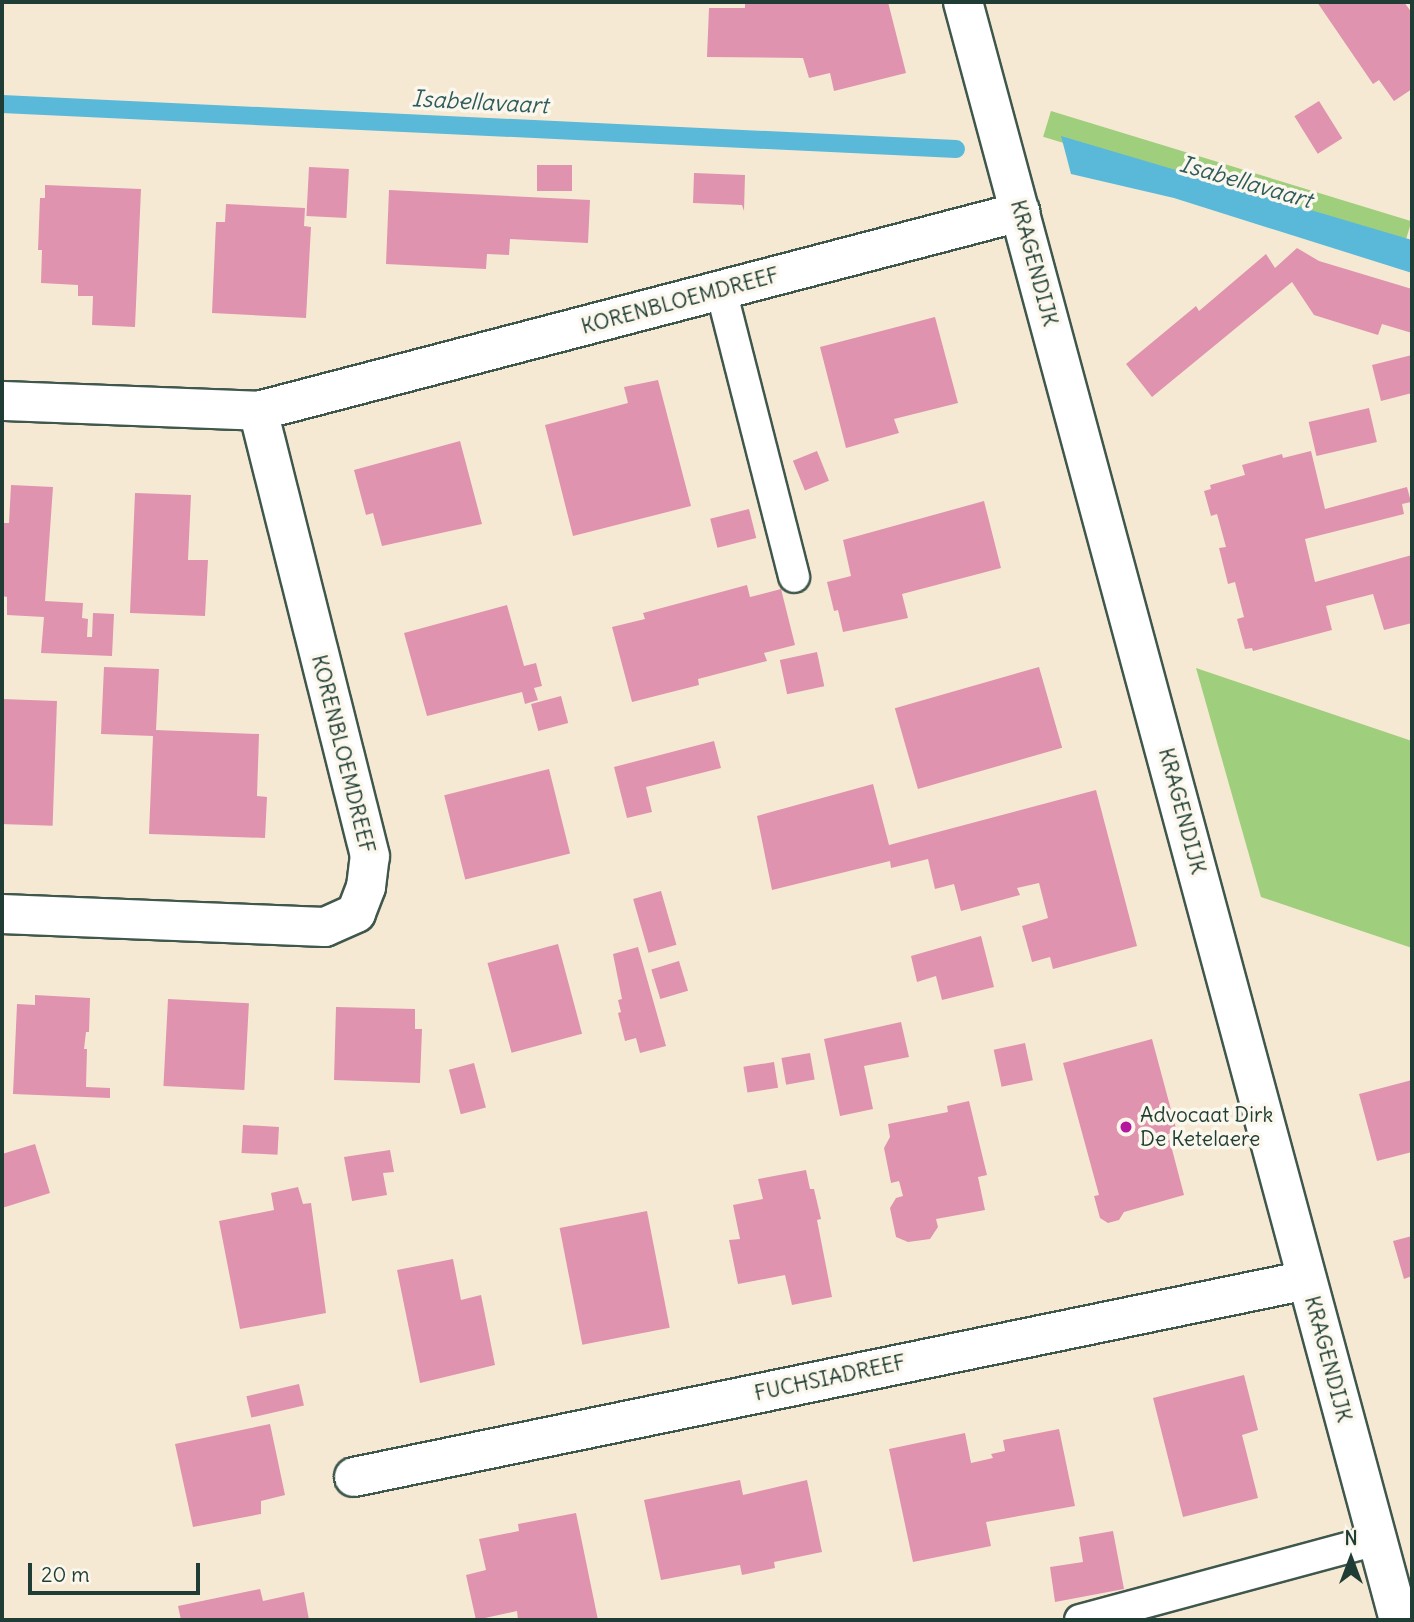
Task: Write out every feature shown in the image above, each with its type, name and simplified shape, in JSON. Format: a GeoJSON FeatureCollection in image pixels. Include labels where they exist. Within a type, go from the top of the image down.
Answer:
{"type":"FeatureCollection","features":[{"type":"Feature","properties":{"kind":"street","name":"KRAGENDIJK"},"geometry":{"type":"LineString","coordinates":[[963,2],[1399,1620]]}},
{"type":"Feature","properties":{"kind":"street","name":"KORENBLOEMDREEF"},"geometry":{"type":"LineString","coordinates":[[2,401],[258,411],[1020,212]]}},
{"type":"Feature","properties":{"kind":"street","name":"KORENBLOEMDREEF"},"geometry":{"type":"LineString","coordinates":[[2,914],[325,927],[356,913],[366,887],[370,856],[258,411]]}},
{"type":"Feature","properties":{"kind":"street","name":"FUCHSIADREEF"},"geometry":{"type":"LineString","coordinates":[[354,1477],[1307,1280]]}},
{"type":"Feature","properties":{"kind":"lane"},"geometry":{"type":"LineString","coordinates":[[721,290],[794,577]]}},
{"type":"Feature","properties":{"kind":"lane"},"geometry":{"type":"LineString","coordinates":[[1080,1620],[1376,1540]]}},
{"type":"Feature","properties":{"kind":"green space"},"geometry":{"type":"Polygon","coordinates":[[[1051,111],[1412,221],[1404,247],[1043,137],[1051,111]]]}},
{"type":"Feature","properties":{"kind":"green space"},"geometry":{"type":"Polygon","coordinates":[[[1196,668],[1412,741],[1412,948],[1261,897],[1196,668]]]}},
{"type":"Feature","properties":{"kind":"water"},"geometry":{"type":"Polygon","coordinates":[[[1061,136],[1412,240],[1412,273],[1174,198],[1071,174],[1061,136]]]}},
{"type":"Feature","properties":{"kind":"building"},"geometry":{"type":"Polygon","coordinates":[[[745,2],[888,2],[906,73],[834,91],[830,73],[809,78],[803,58],[707,57],[709,8],[745,8],[745,2]]]}},
{"type":"Feature","properties":{"kind":"building"},"geometry":{"type":"Polygon","coordinates":[[[1317,2],[1404,2],[1412,13],[1412,89],[1394,101],[1379,80],[1373,84],[1317,2]]]}},
{"type":"Feature","properties":{"kind":"building"},"geometry":{"type":"Polygon","coordinates":[[[1319,101],[1342,138],[1318,154],[1294,116],[1319,101]]]}},
{"type":"Feature","properties":{"kind":"building"},"geometry":{"type":"Polygon","coordinates":[[[537,165],[572,165],[572,191],[537,191],[537,165]]]}},
{"type":"Feature","properties":{"kind":"building"},"geometry":{"type":"Polygon","coordinates":[[[309,167],[349,169],[346,218],[306,216],[309,167]]]}},
{"type":"Feature","properties":{"kind":"building"},"geometry":{"type":"Polygon","coordinates":[[[694,173],[745,175],[744,211],[742,205],[693,203],[694,173]]]}},
{"type":"Feature","properties":{"kind":"building"},"geometry":{"type":"Polygon","coordinates":[[[45,185],[141,189],[135,327],[92,325],[93,296],[78,296],[78,285],[41,283],[42,250],[38,250],[40,198],[45,198],[45,185]]]}},
{"type":"Feature","properties":{"kind":"building"},"geometry":{"type":"Polygon","coordinates":[[[389,190],[590,200],[588,243],[510,239],[509,255],[487,254],[486,269],[386,264],[389,190]]]}},
{"type":"Feature","properties":{"kind":"building"},"geometry":{"type":"Polygon","coordinates":[[[226,204],[305,208],[304,226],[311,227],[306,318],[212,313],[216,222],[225,222],[226,204]]]}},
{"type":"Feature","properties":{"kind":"building"},"geometry":{"type":"Polygon","coordinates":[[[1297,248],[1319,261],[1412,289],[1412,333],[1382,324],[1378,335],[1314,315],[1292,282],[1152,397],[1126,364],[1196,306],[1199,311],[1266,254],[1275,268],[1297,248]]]}},
{"type":"Feature","properties":{"kind":"building"},"geometry":{"type":"Polygon","coordinates":[[[935,317],[958,403],[894,419],[899,433],[846,448],[820,347],[935,317]]]}},
{"type":"Feature","properties":{"kind":"building"},"geometry":{"type":"Polygon","coordinates":[[[1412,355],[1412,393],[1381,401],[1372,365],[1412,355]]]}},
{"type":"Feature","properties":{"kind":"building"},"geometry":{"type":"Polygon","coordinates":[[[658,380],[691,506],[573,536],[545,425],[628,403],[624,387],[658,380]]]}},
{"type":"Feature","properties":{"kind":"building"},"geometry":{"type":"Polygon","coordinates":[[[1369,408],[1377,442],[1316,456],[1309,422],[1369,408]]]}},
{"type":"Feature","properties":{"kind":"building"},"geometry":{"type":"Polygon","coordinates":[[[460,441],[482,524],[382,546],[373,513],[366,515],[354,470],[460,441]]]}},
{"type":"Feature","properties":{"kind":"building"},"geometry":{"type":"Polygon","coordinates":[[[817,451],[829,481],[805,490],[793,461],[817,451]]]}},
{"type":"Feature","properties":{"kind":"building"},"geometry":{"type":"Polygon","coordinates":[[[1311,451],[1325,509],[1407,487],[1411,502],[1402,504],[1404,514],[1305,539],[1315,582],[1412,555],[1412,623],[1384,630],[1373,594],[1326,606],[1332,630],[1253,651],[1252,648],[1245,649],[1237,619],[1244,617],[1235,582],[1228,584],[1219,548],[1226,547],[1217,514],[1211,516],[1204,491],[1211,489],[1210,485],[1245,475],[1242,465],[1282,454],[1283,458],[1311,451]]]}},
{"type":"Feature","properties":{"kind":"building"},"geometry":{"type":"Polygon","coordinates":[[[11,485],[53,487],[45,601],[83,603],[82,618],[88,619],[87,637],[92,637],[93,613],[114,614],[112,656],[41,653],[44,617],[7,615],[7,597],[2,596],[2,523],[9,523],[11,485]]]}},
{"type":"Feature","properties":{"kind":"building"},"geometry":{"type":"Polygon","coordinates":[[[135,493],[191,495],[188,560],[208,560],[205,616],[130,613],[135,493]]]}},
{"type":"Feature","properties":{"kind":"building"},"geometry":{"type":"Polygon","coordinates":[[[984,501],[1001,568],[902,594],[908,618],[843,632],[838,610],[834,611],[827,582],[851,576],[843,540],[984,501]]]}},
{"type":"Feature","properties":{"kind":"building"},"geometry":{"type":"Polygon","coordinates":[[[749,509],[756,538],[717,548],[710,519],[749,509]]]}},
{"type":"Feature","properties":{"kind":"building"},"geometry":{"type":"Polygon","coordinates":[[[747,585],[750,597],[781,589],[795,645],[764,653],[767,661],[698,679],[699,685],[632,702],[612,627],[645,619],[643,613],[747,585]]]}},
{"type":"Feature","properties":{"kind":"building"},"geometry":{"type":"Polygon","coordinates":[[[507,605],[524,666],[536,663],[542,686],[534,688],[538,700],[525,704],[522,692],[427,716],[404,633],[507,605]]]}},
{"type":"Feature","properties":{"kind":"building"},"geometry":{"type":"Polygon","coordinates":[[[817,652],[824,686],[787,694],[780,660],[817,652]]]}},
{"type":"Feature","properties":{"kind":"building"},"geometry":{"type":"Polygon","coordinates":[[[104,667],[159,669],[156,730],[259,734],[257,796],[267,797],[265,838],[149,834],[153,736],[101,734],[104,667]]]}},
{"type":"Feature","properties":{"kind":"building"},"geometry":{"type":"Polygon","coordinates":[[[1039,667],[1062,748],[918,789],[895,708],[1039,667]]]}},
{"type":"Feature","properties":{"kind":"building"},"geometry":{"type":"Polygon","coordinates":[[[561,696],[568,723],[538,731],[531,704],[561,696]]]}},
{"type":"Feature","properties":{"kind":"building"},"geometry":{"type":"Polygon","coordinates":[[[2,699],[57,701],[53,826],[2,824],[2,699]]]}},
{"type":"Feature","properties":{"kind":"building"},"geometry":{"type":"Polygon","coordinates":[[[714,741],[721,768],[646,787],[652,812],[627,818],[614,767],[714,741]]]}},
{"type":"Feature","properties":{"kind":"building"},"geometry":{"type":"Polygon","coordinates":[[[549,769],[570,853],[465,880],[444,795],[549,769]]]}},
{"type":"Feature","properties":{"kind":"building"},"geometry":{"type":"Polygon","coordinates":[[[873,784],[889,845],[1096,790],[1137,946],[1053,969],[1050,957],[1032,962],[1022,926],[1048,918],[1039,883],[1017,888],[1020,895],[961,911],[954,884],[935,889],[928,859],[891,868],[890,861],[772,890],[757,816],[873,784]]]}},
{"type":"Feature","properties":{"kind":"building"},"geometry":{"type":"Polygon","coordinates":[[[661,891],[676,945],[649,953],[633,899],[661,891]]]}},
{"type":"Feature","properties":{"kind":"building"},"geometry":{"type":"Polygon","coordinates":[[[981,936],[994,987],[942,1000],[936,976],[917,982],[911,956],[981,936]]]}},
{"type":"Feature","properties":{"kind":"building"},"geometry":{"type":"Polygon","coordinates":[[[558,944],[582,1034],[512,1053],[487,963],[558,944]]]}},
{"type":"Feature","properties":{"kind":"building"},"geometry":{"type":"Polygon","coordinates":[[[638,947],[666,1046],[640,1053],[636,1038],[625,1041],[618,1013],[621,1012],[618,1000],[622,999],[613,954],[638,947]]]}},
{"type":"Feature","properties":{"kind":"building"},"geometry":{"type":"Polygon","coordinates":[[[679,961],[688,991],[660,999],[651,969],[679,961]]]}},
{"type":"Feature","properties":{"kind":"building"},"geometry":{"type":"Polygon","coordinates":[[[35,995],[90,998],[89,1032],[86,1032],[84,1049],[87,1049],[86,1087],[110,1088],[110,1098],[13,1094],[17,1004],[35,1005],[35,995]]]}},
{"type":"Feature","properties":{"kind":"building"},"geometry":{"type":"Polygon","coordinates":[[[168,999],[249,1003],[244,1090],[163,1086],[168,999]]]}},
{"type":"Feature","properties":{"kind":"building"},"geometry":{"type":"Polygon","coordinates":[[[336,1007],[415,1009],[415,1029],[422,1029],[420,1083],[334,1080],[336,1007]]]}},
{"type":"Feature","properties":{"kind":"building"},"geometry":{"type":"Polygon","coordinates":[[[901,1022],[909,1057],[864,1066],[873,1109],[840,1116],[824,1039],[901,1022]]]}},
{"type":"Feature","properties":{"kind":"building"},"geometry":{"type":"Polygon","coordinates":[[[1152,1039],[1177,1132],[1168,1134],[1184,1195],[1124,1212],[1119,1220],[1108,1223],[1100,1218],[1094,1196],[1099,1195],[1063,1063],[1152,1039]]]}},
{"type":"Feature","properties":{"kind":"building"},"geometry":{"type":"Polygon","coordinates":[[[1025,1043],[1033,1080],[1002,1087],[994,1050],[1025,1043]]]}},
{"type":"Feature","properties":{"kind":"building"},"geometry":{"type":"Polygon","coordinates":[[[810,1053],[815,1080],[786,1085],[781,1058],[810,1053]]]}},
{"type":"Feature","properties":{"kind":"building"},"geometry":{"type":"Polygon","coordinates":[[[774,1062],[778,1088],[747,1093],[743,1067],[774,1062]]]}},
{"type":"Feature","properties":{"kind":"building"},"geometry":{"type":"Polygon","coordinates":[[[474,1063],[486,1107],[461,1114],[449,1070],[474,1063]]]}},
{"type":"Feature","properties":{"kind":"building"},"geometry":{"type":"Polygon","coordinates":[[[1412,1080],[1412,1152],[1377,1161],[1359,1094],[1412,1080]]]}},
{"type":"Feature","properties":{"kind":"building"},"geometry":{"type":"Polygon","coordinates":[[[969,1101],[987,1175],[978,1177],[985,1210],[936,1219],[938,1227],[930,1239],[908,1242],[896,1237],[890,1208],[896,1198],[903,1196],[899,1181],[891,1183],[884,1148],[890,1137],[888,1124],[948,1112],[947,1106],[969,1101]]]}},
{"type":"Feature","properties":{"kind":"building"},"geometry":{"type":"Polygon","coordinates":[[[243,1125],[279,1127],[277,1155],[242,1153],[243,1125]]]}},
{"type":"Feature","properties":{"kind":"building"},"geometry":{"type":"Polygon","coordinates":[[[35,1144],[50,1193],[2,1208],[2,1154],[35,1144]]]}},
{"type":"Feature","properties":{"kind":"building"},"geometry":{"type":"Polygon","coordinates":[[[390,1150],[394,1172],[383,1173],[387,1195],[352,1201],[344,1157],[390,1150]]]}},
{"type":"Feature","properties":{"kind":"building"},"geometry":{"type":"Polygon","coordinates":[[[806,1170],[821,1219],[817,1220],[832,1297],[792,1305],[785,1275],[738,1284],[729,1240],[740,1239],[733,1205],[763,1199],[758,1179],[806,1170]]]}},
{"type":"Feature","properties":{"kind":"building"},"geometry":{"type":"Polygon","coordinates":[[[298,1187],[303,1204],[311,1203],[326,1313],[240,1329],[219,1221],[274,1210],[271,1193],[298,1187]]]}},
{"type":"Feature","properties":{"kind":"building"},"geometry":{"type":"Polygon","coordinates":[[[647,1211],[670,1328],[582,1345],[560,1228],[647,1211]]]}},
{"type":"Feature","properties":{"kind":"building"},"geometry":{"type":"Polygon","coordinates":[[[1412,1236],[1412,1276],[1404,1279],[1393,1241],[1412,1236]]]}},
{"type":"Feature","properties":{"kind":"building"},"geometry":{"type":"Polygon","coordinates":[[[453,1259],[461,1300],[481,1295],[495,1365],[420,1383],[397,1270],[453,1259]]]}},
{"type":"Feature","properties":{"kind":"building"},"geometry":{"type":"Polygon","coordinates":[[[1244,1375],[1258,1430],[1242,1435],[1258,1498],[1183,1517],[1153,1398],[1244,1375]]]}},
{"type":"Feature","properties":{"kind":"building"},"geometry":{"type":"Polygon","coordinates":[[[299,1384],[304,1405],[251,1418],[246,1396],[299,1384]]]}},
{"type":"Feature","properties":{"kind":"building"},"geometry":{"type":"Polygon","coordinates":[[[270,1424],[285,1495],[261,1501],[261,1514],[193,1527],[175,1444],[270,1424]]]}},
{"type":"Feature","properties":{"kind":"building"},"geometry":{"type":"Polygon","coordinates":[[[1059,1429],[1075,1506],[986,1522],[991,1546],[913,1562],[889,1449],[965,1433],[971,1463],[993,1458],[991,1454],[1005,1451],[1003,1440],[1059,1429]]]}},
{"type":"Feature","properties":{"kind":"building"},"geometry":{"type":"Polygon","coordinates":[[[740,1480],[743,1495],[807,1480],[822,1552],[774,1562],[775,1568],[742,1575],[740,1565],[661,1580],[644,1500],[740,1480]]]}},
{"type":"Feature","properties":{"kind":"building"},"geometry":{"type":"Polygon","coordinates":[[[576,1513],[598,1620],[518,1620],[517,1611],[476,1620],[466,1575],[486,1570],[479,1539],[519,1531],[518,1524],[576,1513]]]}},
{"type":"Feature","properties":{"kind":"building"},"geometry":{"type":"Polygon","coordinates":[[[1113,1531],[1124,1589],[1055,1602],[1050,1567],[1083,1562],[1079,1537],[1113,1531]]]}},
{"type":"Feature","properties":{"kind":"building"},"geometry":{"type":"Polygon","coordinates":[[[260,1589],[263,1601],[304,1592],[309,1620],[181,1620],[178,1606],[260,1589]]]}},
{"type":"Feature","properties":{"kind":"waterway","name":"Isabellavaart"},"geometry":{"type":"LineString","coordinates":[[2,104],[956,149]]}},
{"type":"Feature","properties":{"kind":"place","name":"Advocaat Dirk De Ketelaere"},"geometry":{"type":"Point","coordinates":[1126,1127]}}]}
